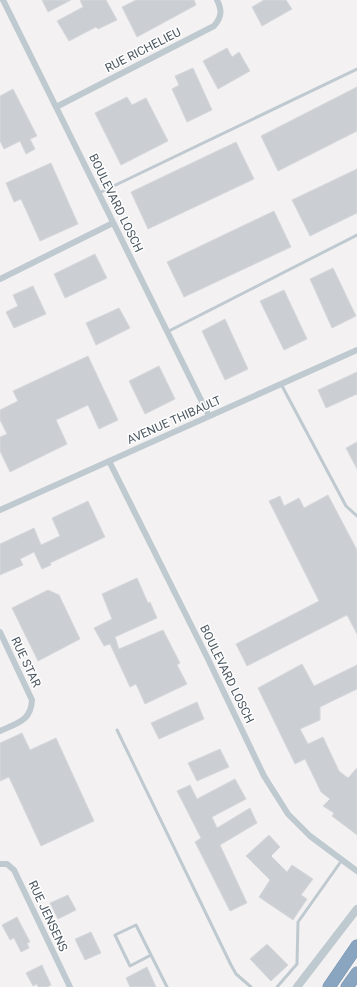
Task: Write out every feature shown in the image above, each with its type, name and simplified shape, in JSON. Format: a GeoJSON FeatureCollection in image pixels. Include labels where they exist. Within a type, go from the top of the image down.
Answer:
{"type":"FeatureCollection","features":[{"type":"Feature","properties":{"kind":"highway"},"geometry":{"type":"LineString","coordinates":[[322,987],[354,951]]}},
{"type":"Feature","properties":{"kind":"highway"},"geometry":{"type":"LineString","coordinates":[[329,987],[354,951]]}},
{"type":"Feature","properties":{"kind":"highway"},"geometry":{"type":"LineString","coordinates":[[347,987],[357,973]]}},
{"type":"Feature","properties":{"kind":"street","name":"BOULEVARD LOSCH"},"geometry":{"type":"LineString","coordinates":[[3,0],[209,416]]}},
{"type":"Feature","properties":{"kind":"street","name":"RUE RICHELIEU"},"geometry":{"type":"LineString","coordinates":[[56,107],[214,26],[219,20],[221,13],[217,0]]}},
{"type":"Feature","properties":{"kind":"street"},"geometry":{"type":"LineString","coordinates":[[0,279],[113,223]]}},
{"type":"Feature","properties":{"kind":"street","name":"AVENUE THIBAULT"},"geometry":{"type":"LineString","coordinates":[[0,510],[357,350]]}},
{"type":"Feature","properties":{"kind":"street","name":"BOULEVARD LOSCH"},"geometry":{"type":"LineString","coordinates":[[108,461],[193,629],[264,776],[288,814],[310,836],[357,871]]}},
{"type":"Feature","properties":{"kind":"street","name":"RUE STAR"},"geometry":{"type":"LineString","coordinates":[[0,632],[32,700],[32,705],[31,710],[24,719],[0,731]]}},
{"type":"Feature","properties":{"kind":"street","name":"RUE JENSENS"},"geometry":{"type":"LineString","coordinates":[[0,864],[7,864],[14,870],[70,987]]}},
{"type":"Feature","properties":{"kind":"street"},"geometry":{"type":"LineString","coordinates":[[297,987],[357,909]]}},
{"type":"Feature","properties":{"kind":"lane"},"geometry":{"type":"LineString","coordinates":[[99,193],[357,69]]}},
{"type":"Feature","properties":{"kind":"lane"},"geometry":{"type":"LineString","coordinates":[[167,332],[357,235]]}},
{"type":"Feature","properties":{"kind":"lane"},"geometry":{"type":"LineString","coordinates":[[281,384],[346,506],[355,512],[357,516]]}},
{"type":"Feature","properties":{"kind":"lane"},"geometry":{"type":"LineString","coordinates":[[117,730],[236,974],[252,987]]}},
{"type":"Feature","properties":{"kind":"lane"},"geometry":{"type":"LineString","coordinates":[[277,987],[297,964],[298,922],[342,860]]}},
{"type":"Feature","properties":{"kind":"lane"},"geometry":{"type":"LineString","coordinates":[[150,955],[130,966],[115,935],[136,925],[167,987]]}},
{"type":"Feature","properties":{"kind":"building"},"geometry":{"type":"Polygon","coordinates":[[[42,0],[71,0],[48,12],[42,0]]]}},
{"type":"Feature","properties":{"kind":"building"},"geometry":{"type":"Polygon","coordinates":[[[80,0],[106,0],[117,20],[98,29],[96,27],[69,41],[57,21],[83,7],[80,0]]]}},
{"type":"Feature","properties":{"kind":"building"},"geometry":{"type":"Polygon","coordinates":[[[136,0],[194,0],[196,5],[137,37],[122,7],[136,0]]]}},
{"type":"Feature","properties":{"kind":"building"},"geometry":{"type":"Polygon","coordinates":[[[264,0],[286,0],[292,9],[262,26],[252,7],[264,0]]]}},
{"type":"Feature","properties":{"kind":"building"},"geometry":{"type":"Polygon","coordinates":[[[227,48],[232,57],[239,52],[250,71],[218,89],[203,61],[227,48]]]}},
{"type":"Feature","properties":{"kind":"building"},"geometry":{"type":"Polygon","coordinates":[[[193,68],[212,110],[187,122],[172,89],[179,85],[175,76],[193,68]]]}},
{"type":"Feature","properties":{"kind":"building"},"geometry":{"type":"Polygon","coordinates":[[[357,87],[357,131],[278,171],[261,136],[357,87]]]}},
{"type":"Feature","properties":{"kind":"building"},"geometry":{"type":"Polygon","coordinates":[[[13,89],[37,136],[30,139],[35,149],[26,154],[20,141],[4,149],[0,141],[0,96],[13,89]]]}},
{"type":"Feature","properties":{"kind":"building"},"geometry":{"type":"Polygon","coordinates":[[[127,97],[132,105],[146,98],[168,141],[121,165],[95,113],[127,97]]]}},
{"type":"Feature","properties":{"kind":"building"},"geometry":{"type":"Polygon","coordinates":[[[236,142],[254,179],[148,229],[131,192],[236,142]]]}},
{"type":"Feature","properties":{"kind":"building"},"geometry":{"type":"Polygon","coordinates":[[[51,163],[78,224],[40,241],[21,199],[14,202],[6,183],[51,163]]]}},
{"type":"Feature","properties":{"kind":"building"},"geometry":{"type":"Polygon","coordinates":[[[357,169],[357,213],[310,236],[292,200],[357,169]]]}},
{"type":"Feature","properties":{"kind":"building"},"geometry":{"type":"Polygon","coordinates":[[[274,211],[291,247],[184,297],[167,262],[274,211]]]}},
{"type":"Feature","properties":{"kind":"building"},"geometry":{"type":"Polygon","coordinates":[[[95,254],[107,278],[65,298],[54,274],[95,254]]]}},
{"type":"Feature","properties":{"kind":"building"},"geometry":{"type":"Polygon","coordinates":[[[333,268],[356,316],[332,328],[310,279],[333,268]]]}},
{"type":"Feature","properties":{"kind":"building"},"geometry":{"type":"Polygon","coordinates":[[[33,286],[46,314],[14,328],[6,312],[18,306],[13,295],[33,286]]]}},
{"type":"Feature","properties":{"kind":"building"},"geometry":{"type":"Polygon","coordinates":[[[284,290],[307,339],[284,350],[260,301],[284,290]]]}},
{"type":"Feature","properties":{"kind":"building"},"geometry":{"type":"Polygon","coordinates":[[[119,308],[130,328],[96,345],[86,323],[119,308]]]}},
{"type":"Feature","properties":{"kind":"building"},"geometry":{"type":"Polygon","coordinates":[[[225,319],[248,369],[225,380],[202,331],[225,319]]]}},
{"type":"Feature","properties":{"kind":"building"},"geometry":{"type":"Polygon","coordinates":[[[88,356],[118,420],[99,429],[88,405],[56,420],[67,444],[10,472],[0,451],[0,437],[7,434],[0,420],[0,410],[18,401],[13,391],[88,356]]]}},
{"type":"Feature","properties":{"kind":"building"},"geometry":{"type":"Polygon","coordinates":[[[159,366],[175,399],[145,414],[129,381],[159,366]]]}},
{"type":"Feature","properties":{"kind":"building"},"geometry":{"type":"Polygon","coordinates":[[[357,372],[357,394],[326,408],[318,390],[357,372]]]}},
{"type":"Feature","properties":{"kind":"building"},"geometry":{"type":"Polygon","coordinates":[[[357,442],[357,469],[346,448],[357,442]]]}},
{"type":"Feature","properties":{"kind":"building"},"geometry":{"type":"Polygon","coordinates":[[[328,495],[357,550],[357,634],[347,615],[247,666],[236,644],[319,601],[269,501],[280,496],[284,506],[299,498],[304,508],[328,495]]]}},
{"type":"Feature","properties":{"kind":"building"},"geometry":{"type":"Polygon","coordinates":[[[88,501],[105,537],[50,563],[51,565],[42,569],[34,552],[20,559],[23,565],[0,575],[0,544],[34,528],[41,545],[60,536],[52,518],[88,501]]]}},
{"type":"Feature","properties":{"kind":"building"},"geometry":{"type":"Polygon","coordinates":[[[137,578],[148,603],[150,602],[157,618],[115,637],[119,649],[163,630],[180,663],[177,665],[187,684],[145,704],[136,684],[130,687],[110,644],[104,646],[94,628],[112,619],[102,594],[137,578]]]}},
{"type":"Feature","properties":{"kind":"building"},"geometry":{"type":"Polygon","coordinates":[[[48,590],[59,595],[80,639],[38,661],[12,608],[48,590]]]}},
{"type":"Feature","properties":{"kind":"building"},"geometry":{"type":"Polygon","coordinates":[[[302,664],[314,686],[357,665],[357,689],[320,707],[320,720],[300,729],[308,744],[323,737],[339,771],[348,778],[357,768],[357,835],[332,816],[334,813],[323,806],[330,799],[321,792],[305,759],[295,764],[258,688],[302,664]]]}},
{"type":"Feature","properties":{"kind":"building"},"geometry":{"type":"Polygon","coordinates":[[[197,702],[204,719],[159,739],[151,723],[197,702]]]}},
{"type":"Feature","properties":{"kind":"building"},"geometry":{"type":"Polygon","coordinates":[[[22,733],[30,750],[56,738],[94,821],[41,846],[9,777],[0,781],[0,743],[22,733]]]}},
{"type":"Feature","properties":{"kind":"building"},"geometry":{"type":"Polygon","coordinates":[[[220,749],[229,767],[197,781],[188,763],[220,749]]]}},
{"type":"Feature","properties":{"kind":"building"},"geometry":{"type":"Polygon","coordinates":[[[235,779],[246,799],[212,817],[217,828],[250,808],[257,823],[220,845],[247,903],[230,911],[195,842],[201,838],[177,791],[190,785],[197,799],[235,779]]]}},
{"type":"Feature","properties":{"kind":"building"},"geometry":{"type":"Polygon","coordinates":[[[269,835],[280,847],[271,856],[287,872],[292,865],[313,879],[301,895],[307,899],[293,920],[259,897],[270,880],[246,856],[269,835]]]}},
{"type":"Feature","properties":{"kind":"building"},"geometry":{"type":"Polygon","coordinates":[[[68,895],[76,910],[58,919],[50,903],[68,895]]]}},
{"type":"Feature","properties":{"kind":"building"},"geometry":{"type":"Polygon","coordinates":[[[17,917],[30,942],[27,943],[29,948],[21,952],[14,938],[10,940],[2,925],[17,917]]]}},
{"type":"Feature","properties":{"kind":"building"},"geometry":{"type":"Polygon","coordinates":[[[91,932],[101,953],[85,960],[75,939],[91,932]]]}},
{"type":"Feature","properties":{"kind":"building"},"geometry":{"type":"Polygon","coordinates":[[[267,944],[288,965],[271,981],[250,959],[267,944]]]}},
{"type":"Feature","properties":{"kind":"building"},"geometry":{"type":"Polygon","coordinates":[[[42,965],[51,985],[47,987],[38,987],[37,984],[33,986],[26,973],[42,965]]]}},
{"type":"Feature","properties":{"kind":"building"},"geometry":{"type":"Polygon","coordinates":[[[147,967],[156,987],[130,987],[126,978],[147,967]]]}}]}
